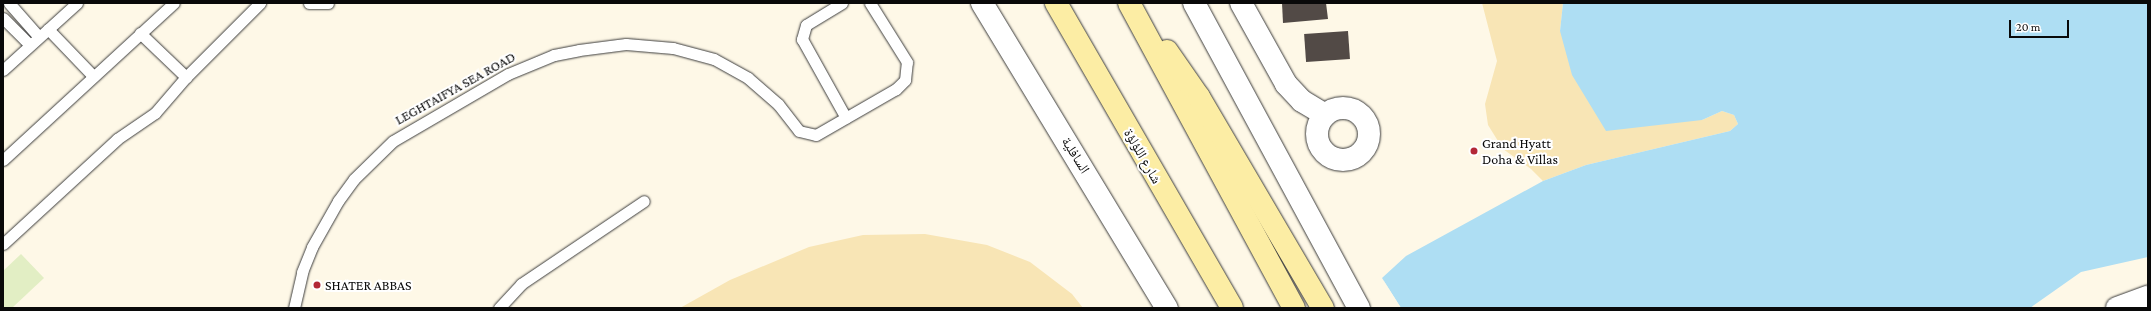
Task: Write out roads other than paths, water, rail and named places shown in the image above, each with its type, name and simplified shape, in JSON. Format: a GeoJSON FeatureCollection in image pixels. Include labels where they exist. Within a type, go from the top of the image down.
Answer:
{"type":"FeatureCollection","features":[{"type":"Feature","properties":{"kind":"main road","name":"شارع اللؤلؤة"},"geometry":{"type":"LineString","coordinates":[[1056,3],[1142,155],[1232,308]]}},
{"type":"Feature","properties":{"kind":"main road"},"geometry":{"type":"LineString","coordinates":[[1129,3],[1294,308]]}},
{"type":"Feature","properties":{"kind":"main road"},"geometry":{"type":"LineString","coordinates":[[1142,26],[1187,77],[1323,308]]}},
{"type":"Feature","properties":{"kind":"main road"},"geometry":{"type":"LineString","coordinates":[[1142,155],[1216,308]]}},
{"type":"Feature","properties":{"kind":"street","name":"السافلية"},"geometry":{"type":"LineString","coordinates":[[982,3],[1167,308]]}},
{"type":"Feature","properties":{"kind":"street"},"geometry":{"type":"LineString","coordinates":[[1194,3],[1359,308]]}},
{"type":"Feature","properties":{"kind":"street"},"geometry":{"type":"LineString","coordinates":[[1241,3],[1286,84],[1302,101],[1325,115]]}},
{"type":"Feature","properties":{"kind":"street"},"geometry":{"type":"LineString","coordinates":[[2117,308],[2148,297]]}},
{"type":"Feature","properties":{"kind":"lane"},"geometry":{"type":"LineString","coordinates":[[9,3],[39,37]]}},
{"type":"Feature","properties":{"kind":"lane"},"geometry":{"type":"LineString","coordinates":[[3,70],[77,3]]}},
{"type":"Feature","properties":{"kind":"lane"},"geometry":{"type":"LineString","coordinates":[[3,160],[174,3]]}},
{"type":"Feature","properties":{"kind":"lane"},"geometry":{"type":"LineString","coordinates":[[3,244],[117,139],[156,113],[186,77],[260,3]]}},
{"type":"Feature","properties":{"kind":"lane"},"geometry":{"type":"LineString","coordinates":[[309,3],[328,3]]}},
{"type":"Feature","properties":{"kind":"lane"},"geometry":{"type":"LineString","coordinates":[[842,3],[806,25],[802,39],[846,118]]}},
{"type":"Feature","properties":{"kind":"lane","name":"LEGHTAIFYA SEA ROAD"},"geometry":{"type":"LineString","coordinates":[[294,308],[302,272],[324,223],[354,179],[393,141],[414,127],[508,74],[554,55],[579,50],[626,44],[665,47],[695,53],[714,59],[748,78],[764,90],[804,134],[816,135],[896,89],[907,74],[904,56],[870,3]]}},
{"type":"Feature","properties":{"kind":"lane"},"geometry":{"type":"LineString","coordinates":[[3,18],[30,46]]}},
{"type":"Feature","properties":{"kind":"lane"},"geometry":{"type":"LineString","coordinates":[[48,29],[93,76]]}},
{"type":"Feature","properties":{"kind":"lane"},"geometry":{"type":"LineString","coordinates":[[140,33],[186,77]]}},
{"type":"Feature","properties":{"kind":"lane"},"geometry":{"type":"LineString","coordinates":[[499,308],[521,284],[644,201]]}},
{"type":"Feature","properties":{"kind":"water"},"geometry":{"type":"Polygon","coordinates":[[[1563,3],[2148,3],[2148,257],[2081,272],[2030,308],[1401,308],[1382,278],[1406,256],[1543,181],[1586,165],[1730,131],[1738,124],[1734,115],[1722,111],[1702,120],[1606,131],[1572,75],[1560,31],[1563,3]]]}},
{"type":"Feature","properties":{"kind":"place","name":"Grand Hyatt Doha & Villas"},"geometry":{"type":"Point","coordinates":[1474,151]}},
{"type":"Feature","properties":{"kind":"place","name":"SHATER ABBAS"},"geometry":{"type":"Point","coordinates":[317,285]}}]}
